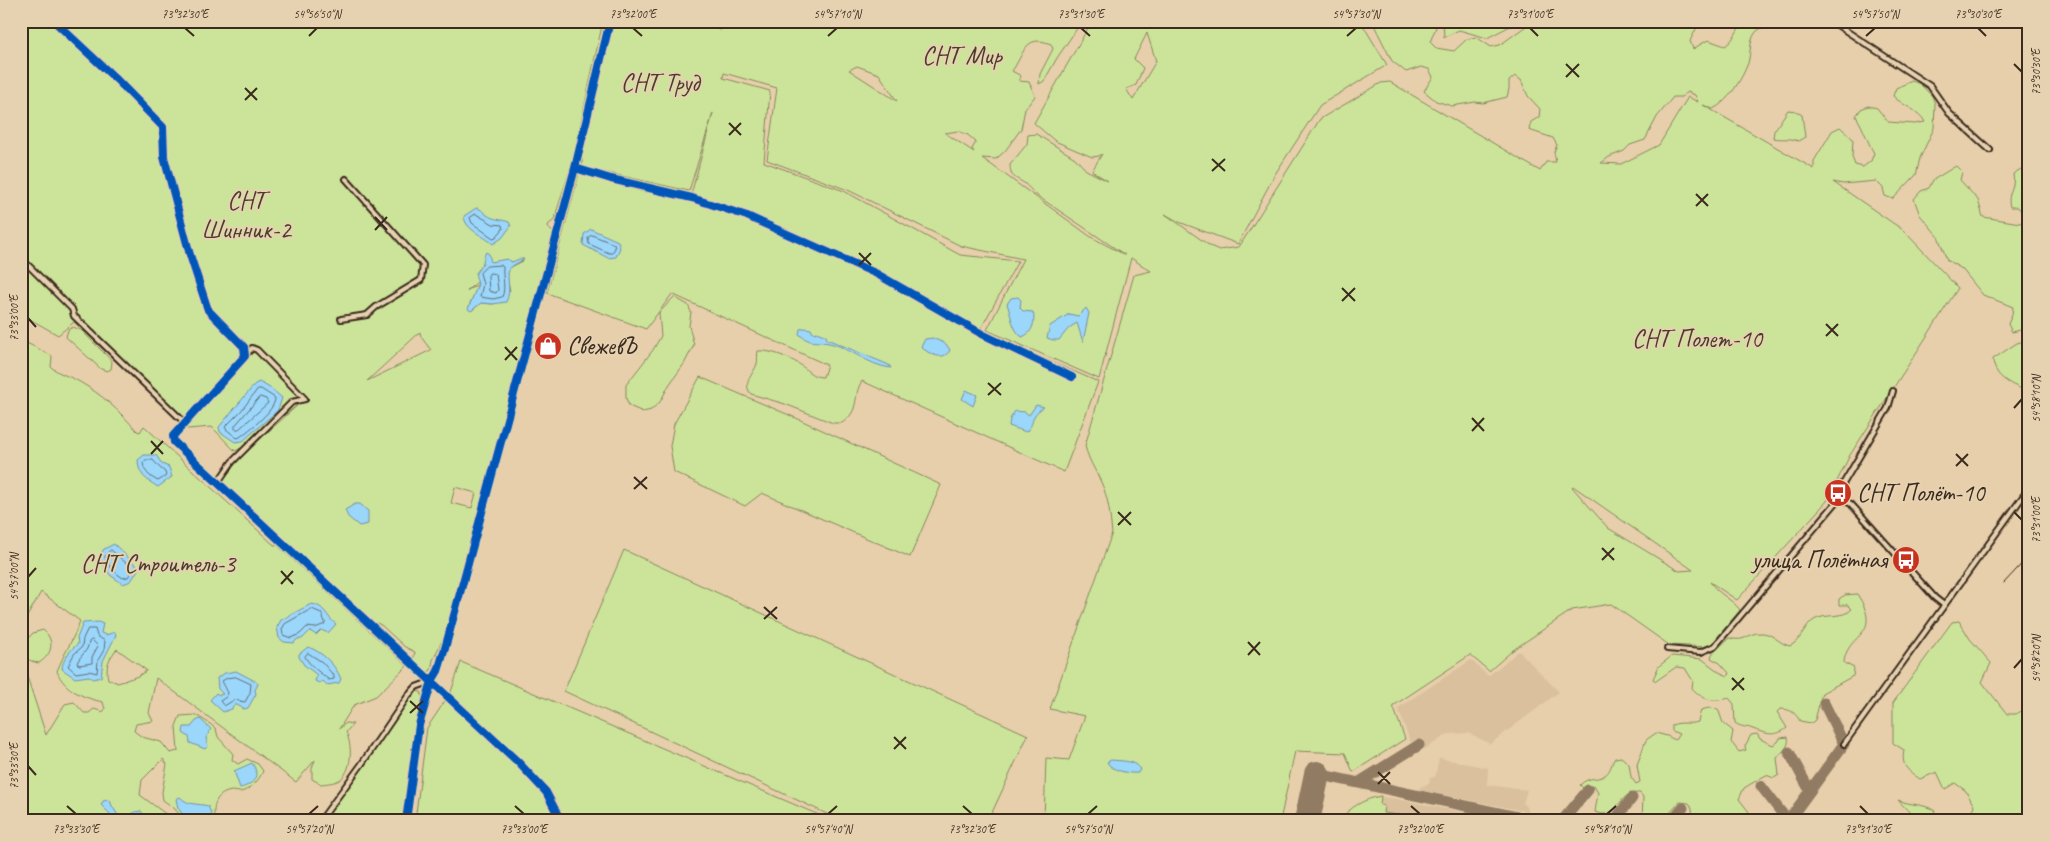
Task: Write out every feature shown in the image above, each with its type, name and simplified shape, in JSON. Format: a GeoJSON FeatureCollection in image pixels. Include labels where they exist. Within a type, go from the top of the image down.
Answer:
{"type":"FeatureCollection","features":[{"type":"Feature","properties":{"kind":"street"},"geometry":{"type":"LineString","coordinates":[[54,21],[117,80],[163,127],[164,157],[208,310],[244,347],[245,356]]}},
{"type":"Feature","properties":{"kind":"street"},"geometry":{"type":"LineString","coordinates":[[406,821],[419,725],[432,681],[438,671],[446,645],[576,168],[610,21]]}},
{"type":"Feature","properties":{"kind":"street"},"geometry":{"type":"LineString","coordinates":[[1831,21],[1930,86],[1949,112],[1990,150]]}},
{"type":"Feature","properties":{"kind":"street"},"geometry":{"type":"LineString","coordinates":[[576,168],[612,179],[692,198],[747,216],[877,274],[982,334],[1072,377]]}},
{"type":"Feature","properties":{"kind":"street"},"geometry":{"type":"LineString","coordinates":[[341,318],[367,315],[376,307],[421,280],[423,265],[346,179]]}},
{"type":"Feature","properties":{"kind":"street"},"geometry":{"type":"LineString","coordinates":[[21,258],[72,309],[74,316],[185,423]]}},
{"type":"Feature","properties":{"kind":"street"},"geometry":{"type":"LineString","coordinates":[[218,482],[232,462],[292,402],[305,399],[257,350],[252,348],[173,436],[174,442],[432,681],[539,784],[561,821]]}},
{"type":"Feature","properties":{"kind":"street"},"geometry":{"type":"LineString","coordinates":[[1667,649],[1701,652],[1715,646],[1840,498],[1842,484],[1888,408],[1893,390]]}},
{"type":"Feature","properties":{"kind":"street"},"geometry":{"type":"LineString","coordinates":[[1844,744],[2029,488]]}},
{"type":"Feature","properties":{"kind":"street"},"geometry":{"type":"LineString","coordinates":[[1840,498],[1851,504],[1935,598],[1944,605]]}},
{"type":"Feature","properties":{"kind":"street"},"geometry":{"type":"LineString","coordinates":[[320,821],[408,696],[416,687],[432,681]]}},
{"type":"Feature","properties":{"kind":"shaded area"},"geometry":{"type":"Polygon","coordinates":[[[1519,651],[1559,692],[1490,744],[1469,733],[1448,734],[1425,749],[1410,741],[1398,708],[1471,660],[1488,676],[1519,651]]]}},
{"type":"Feature","properties":{"kind":"shaded area"},"geometry":{"type":"Polygon","coordinates":[[[1439,758],[1488,768],[1487,785],[1527,790],[1523,803],[1529,812],[1419,790],[1420,787],[1429,784],[1430,778],[1435,777],[1439,758]]]}},
{"type":"Feature","properties":{"kind":"shaded area"},"geometry":{"type":"Polygon","coordinates":[[[1380,797],[1505,821],[1398,821],[1383,813],[1379,806],[1380,797]]]}},
{"type":"Feature","properties":{"kind":"green space","name":"СНТ Шинник-2"},"geometry":{"type":"Polygon","coordinates":[[[21,21],[603,21],[572,162],[554,220],[548,225],[549,229],[553,232],[445,634],[433,660],[431,670],[428,672],[413,661],[415,652],[405,647],[381,625],[373,624],[221,481],[247,451],[300,403],[245,446],[235,451],[212,427],[187,429],[74,322],[58,335],[21,314],[21,21]],[[505,260],[466,291],[479,284],[470,303],[471,311],[481,303],[493,304],[510,291],[507,278],[509,268],[523,261],[513,262],[505,260]],[[420,332],[367,381],[431,350],[421,337],[420,332]],[[455,487],[451,503],[472,508],[476,493],[455,487]]]}},
{"type":"Feature","properties":{"kind":"green space"},"geometry":{"type":"Polygon","coordinates":[[[613,21],[716,21],[717,29],[721,30],[717,21],[1082,21],[1044,81],[1039,84],[1040,74],[1053,49],[1051,44],[1042,41],[1035,41],[1026,47],[1012,71],[1021,76],[1019,81],[1029,82],[1035,96],[1025,109],[1021,129],[1005,151],[996,159],[982,158],[1091,237],[1125,255],[1036,195],[1026,184],[1014,177],[1010,170],[1010,165],[1027,144],[1028,135],[1036,134],[1075,158],[1086,170],[1108,181],[1092,171],[1102,154],[1092,157],[1055,141],[1034,123],[1092,21],[1363,21],[1364,27],[1387,65],[1320,105],[1275,174],[1238,244],[1179,222],[1165,214],[1210,246],[1219,250],[1239,247],[1320,119],[1381,83],[1390,82],[1540,171],[1546,162],[1556,162],[1554,152],[1557,145],[1553,138],[1529,130],[1531,122],[1539,117],[1540,109],[1528,96],[1521,80],[1515,76],[1509,81],[1507,97],[1483,103],[1475,102],[1452,106],[1436,101],[1424,91],[1433,77],[1429,69],[1421,67],[1406,72],[1392,61],[1372,21],[1434,21],[1436,27],[1430,42],[1436,48],[1454,51],[1467,39],[1476,37],[1491,47],[1500,45],[1533,21],[1700,21],[1690,41],[1693,49],[1708,40],[1725,46],[1731,41],[1745,21],[1803,21],[1792,25],[1763,27],[1758,30],[1753,37],[1748,63],[1734,89],[1724,101],[1713,109],[1703,105],[1814,169],[1814,161],[1832,131],[1840,127],[1853,139],[1852,157],[1855,165],[1863,167],[1871,161],[1874,153],[1856,116],[1861,109],[1868,106],[1877,108],[1888,122],[1915,124],[1925,122],[1919,114],[1893,96],[1896,88],[1912,81],[1920,84],[1932,96],[1935,104],[1934,128],[1920,158],[1916,175],[1893,199],[1885,196],[1883,188],[1876,181],[1843,184],[1833,182],[1903,230],[1958,288],[1850,455],[1827,501],[1737,600],[1710,582],[1740,610],[1709,647],[1669,645],[1611,604],[1572,610],[1513,650],[1489,671],[1470,655],[1393,706],[1405,739],[1353,772],[1345,753],[1295,751],[1280,821],[1044,821],[1046,758],[1069,760],[1085,716],[1050,709],[1112,533],[1106,495],[1085,446],[1134,275],[1151,271],[1131,258],[1099,379],[987,330],[1023,259],[961,246],[848,190],[767,160],[777,88],[724,73],[723,78],[770,91],[764,162],[844,191],[960,255],[1018,261],[980,330],[1098,382],[1064,472],[862,381],[852,413],[842,423],[833,423],[785,404],[751,394],[748,386],[749,379],[757,364],[758,351],[784,357],[819,377],[823,377],[827,365],[672,294],[646,329],[547,293],[579,174],[644,192],[691,195],[713,113],[689,191],[582,167],[583,146],[613,21]],[[1147,33],[1134,59],[1143,68],[1136,85],[1126,89],[1133,100],[1156,61],[1147,33]],[[857,66],[849,70],[897,101],[879,74],[857,66]],[[1688,92],[1681,97],[1673,97],[1657,117],[1645,140],[1630,145],[1624,151],[1609,157],[1601,163],[1621,164],[1659,145],[1688,97],[1698,102],[1695,95],[1688,92]],[[958,131],[945,133],[974,152],[972,149],[976,142],[968,135],[958,131]],[[1572,487],[1608,528],[1679,571],[1693,570],[1572,487]]]}},
{"type":"Feature","properties":{"kind":"green space"},"geometry":{"type":"Polygon","coordinates":[[[1443,21],[1520,21],[1487,38],[1459,30],[1444,37],[1443,21]]]}},
{"type":"Feature","properties":{"kind":"green space"},"geometry":{"type":"Polygon","coordinates":[[[1788,110],[1796,111],[1802,115],[1805,137],[1798,141],[1773,138],[1774,131],[1788,110]]]}},
{"type":"Feature","properties":{"kind":"green space"},"geometry":{"type":"Polygon","coordinates":[[[1956,166],[1962,172],[1960,180],[1978,200],[1983,217],[2020,223],[2028,220],[2018,207],[2010,207],[2009,198],[2014,179],[2013,174],[2029,167],[2029,328],[2012,332],[2008,324],[2013,307],[1983,295],[1962,269],[1947,260],[1938,236],[1920,215],[1914,199],[1921,191],[1929,188],[1933,180],[1956,166]]]}},
{"type":"Feature","properties":{"kind":"green space"},"geometry":{"type":"Polygon","coordinates":[[[674,297],[688,305],[691,312],[689,326],[694,345],[660,402],[651,410],[643,412],[629,406],[626,398],[626,385],[653,350],[661,336],[659,313],[674,297]]]}},
{"type":"Feature","properties":{"kind":"green space"},"geometry":{"type":"Polygon","coordinates":[[[73,327],[81,330],[109,358],[112,362],[111,369],[107,371],[101,369],[66,337],[68,330],[73,327]]]}},
{"type":"Feature","properties":{"kind":"green space","name":"СНТ Строитель-3"},"geometry":{"type":"Polygon","coordinates":[[[21,340],[52,356],[51,367],[103,397],[137,431],[140,432],[144,426],[274,545],[277,545],[407,666],[376,696],[354,705],[339,729],[346,723],[353,724],[346,732],[350,750],[348,769],[341,779],[321,784],[312,779],[312,768],[315,760],[296,782],[156,678],[149,713],[153,721],[136,724],[134,731],[142,737],[161,742],[170,753],[178,751],[176,726],[180,716],[196,715],[216,729],[218,737],[233,754],[232,760],[238,764],[247,759],[258,764],[263,771],[254,784],[244,791],[226,792],[218,798],[214,811],[215,821],[185,821],[174,808],[163,800],[162,792],[167,764],[163,759],[142,780],[140,795],[167,815],[172,821],[21,821],[21,658],[46,735],[65,704],[74,702],[84,713],[89,713],[94,709],[103,712],[105,709],[103,702],[89,698],[70,688],[60,678],[57,671],[80,621],[41,592],[21,627],[21,340]],[[117,649],[108,662],[108,679],[118,683],[138,676],[146,670],[117,649]]]}},
{"type":"Feature","properties":{"kind":"green space"},"geometry":{"type":"Polygon","coordinates":[[[2029,340],[2029,392],[2005,380],[1997,372],[1993,359],[2017,343],[2029,340]]]}},
{"type":"Feature","properties":{"kind":"green space"},"geometry":{"type":"Polygon","coordinates":[[[700,377],[796,418],[941,485],[910,557],[762,493],[745,506],[674,472],[670,446],[674,424],[700,377]]]}},
{"type":"Feature","properties":{"kind":"green space"},"geometry":{"type":"Polygon","coordinates":[[[624,550],[1028,735],[988,821],[842,821],[564,691],[624,550]]]}},
{"type":"Feature","properties":{"kind":"green space"},"geometry":{"type":"Polygon","coordinates":[[[1857,594],[1865,608],[1867,619],[1866,627],[1846,653],[1844,663],[1854,668],[1853,676],[1822,693],[1815,720],[1811,723],[1800,721],[1792,712],[1780,709],[1777,712],[1787,728],[1783,731],[1770,734],[1740,726],[1735,723],[1734,704],[1729,698],[1718,700],[1701,696],[1692,688],[1693,681],[1685,668],[1676,667],[1656,681],[1653,679],[1659,666],[1672,656],[1702,659],[1719,672],[1728,676],[1730,674],[1720,663],[1711,658],[1712,654],[1729,638],[1743,639],[1755,633],[1764,633],[1790,646],[1814,620],[1844,614],[1852,609],[1848,605],[1839,605],[1839,599],[1845,595],[1857,594]]]}},
{"type":"Feature","properties":{"kind":"green space"},"geometry":{"type":"Polygon","coordinates":[[[1959,621],[1970,639],[1991,663],[1982,682],[2007,714],[2016,714],[2029,707],[2029,821],[1966,821],[1974,806],[1966,791],[1955,783],[1945,789],[1937,772],[1920,779],[1904,764],[1904,750],[1893,743],[1893,703],[1952,622],[1959,621]]]}},
{"type":"Feature","properties":{"kind":"green space"},"geometry":{"type":"Polygon","coordinates":[[[43,630],[51,642],[51,647],[44,659],[39,663],[27,658],[21,646],[33,633],[43,630]]]}},
{"type":"Feature","properties":{"kind":"green space"},"geometry":{"type":"Polygon","coordinates":[[[461,662],[833,821],[415,821],[427,728],[451,692],[461,662]]]}},
{"type":"Feature","properties":{"kind":"green space"},"geometry":{"type":"Polygon","coordinates":[[[417,691],[421,692],[423,699],[416,730],[404,821],[323,821],[407,703],[417,691]]]}},
{"type":"Feature","properties":{"kind":"green space"},"geometry":{"type":"Polygon","coordinates":[[[1709,708],[1718,709],[1723,723],[1733,731],[1731,742],[1739,752],[1746,750],[1745,746],[1751,735],[1757,734],[1760,739],[1773,745],[1780,738],[1788,737],[1787,746],[1777,758],[1779,775],[1774,778],[1766,775],[1744,788],[1739,799],[1749,812],[1746,821],[1689,821],[1692,812],[1691,805],[1680,802],[1662,821],[1642,821],[1643,797],[1640,793],[1628,795],[1614,810],[1606,814],[1595,812],[1598,793],[1594,786],[1583,788],[1580,785],[1587,780],[1600,778],[1605,775],[1615,758],[1621,757],[1629,764],[1631,777],[1636,784],[1640,782],[1637,765],[1646,740],[1656,733],[1675,740],[1679,734],[1672,731],[1672,725],[1698,722],[1701,710],[1709,708]]]}},
{"type":"Feature","properties":{"kind":"green space"},"geometry":{"type":"Polygon","coordinates":[[[1381,796],[1380,805],[1384,806],[1383,813],[1399,815],[1398,821],[1339,821],[1358,804],[1381,796]]]}},
{"type":"Feature","properties":{"kind":"green space"},"geometry":{"type":"Polygon","coordinates":[[[1898,800],[1931,808],[1935,811],[1932,820],[1935,821],[1923,820],[1914,816],[1898,800]]]}},
{"type":"Feature","properties":{"kind":"water"},"geometry":{"type":"Polygon","coordinates":[[[476,208],[492,218],[509,222],[511,226],[502,238],[493,244],[471,229],[465,221],[464,216],[476,208]]]}},
{"type":"Feature","properties":{"kind":"water"},"geometry":{"type":"Polygon","coordinates":[[[591,229],[618,241],[620,248],[616,257],[608,258],[583,245],[584,234],[591,229]]]}},
{"type":"Feature","properties":{"kind":"water"},"geometry":{"type":"Polygon","coordinates":[[[486,252],[489,254],[491,262],[507,259],[512,262],[524,259],[509,268],[509,293],[506,302],[481,303],[471,311],[468,309],[478,284],[476,273],[482,265],[486,252]]]}},
{"type":"Feature","properties":{"kind":"water"},"geometry":{"type":"Polygon","coordinates":[[[1018,297],[1021,300],[1020,308],[1023,311],[1033,312],[1034,316],[1031,330],[1022,337],[1014,326],[1007,304],[1011,298],[1018,297]]]}},
{"type":"Feature","properties":{"kind":"water"},"geometry":{"type":"Polygon","coordinates":[[[1086,308],[1089,313],[1083,342],[1077,323],[1069,328],[1059,340],[1047,338],[1050,326],[1069,314],[1078,316],[1086,308]]]}},
{"type":"Feature","properties":{"kind":"water"},"geometry":{"type":"Polygon","coordinates":[[[800,329],[811,329],[813,333],[817,332],[826,336],[827,339],[889,365],[891,368],[875,364],[836,345],[813,342],[806,339],[799,334],[800,329]]]}},
{"type":"Feature","properties":{"kind":"water"},"geometry":{"type":"Polygon","coordinates":[[[933,338],[946,344],[950,350],[947,354],[936,356],[921,347],[925,339],[933,338]]]}},
{"type":"Feature","properties":{"kind":"water"},"geometry":{"type":"Polygon","coordinates":[[[259,382],[272,389],[282,398],[278,410],[243,441],[235,442],[220,432],[219,427],[255,384],[259,382]]]}},
{"type":"Feature","properties":{"kind":"water"},"geometry":{"type":"Polygon","coordinates":[[[966,390],[977,395],[973,406],[962,399],[966,390]]]}},
{"type":"Feature","properties":{"kind":"water"},"geometry":{"type":"Polygon","coordinates":[[[1036,405],[1044,407],[1034,416],[1026,432],[1009,426],[1010,419],[1015,411],[1025,412],[1029,415],[1036,405]]]}},
{"type":"Feature","properties":{"kind":"water"},"geometry":{"type":"Polygon","coordinates":[[[144,455],[156,455],[162,464],[169,467],[172,477],[158,487],[150,482],[141,473],[138,465],[138,460],[144,455]]]}},
{"type":"Feature","properties":{"kind":"water"},"geometry":{"type":"Polygon","coordinates":[[[355,504],[360,504],[368,511],[368,524],[359,526],[348,517],[345,510],[355,504]]]}},
{"type":"Feature","properties":{"kind":"water"},"geometry":{"type":"Polygon","coordinates":[[[114,544],[136,565],[138,570],[131,581],[123,584],[110,575],[99,557],[104,549],[114,544]]]}},
{"type":"Feature","properties":{"kind":"water"},"geometry":{"type":"Polygon","coordinates":[[[311,604],[322,609],[336,624],[328,633],[321,630],[316,635],[310,631],[302,639],[297,639],[294,643],[284,642],[279,638],[277,627],[281,620],[311,604]]]}},
{"type":"Feature","properties":{"kind":"water"},"geometry":{"type":"Polygon","coordinates":[[[98,622],[103,624],[101,633],[106,635],[115,632],[116,635],[103,661],[101,677],[93,679],[89,676],[75,678],[62,669],[63,662],[69,652],[78,644],[77,638],[83,623],[98,622]]]}},
{"type":"Feature","properties":{"kind":"water"},"geometry":{"type":"Polygon","coordinates":[[[308,647],[328,659],[339,674],[341,679],[339,683],[327,685],[323,681],[319,683],[315,681],[317,675],[304,665],[299,657],[299,654],[308,647]]]}},
{"type":"Feature","properties":{"kind":"water"},"geometry":{"type":"Polygon","coordinates":[[[236,671],[257,682],[256,694],[248,708],[244,709],[234,705],[232,709],[223,712],[210,700],[216,693],[219,695],[223,694],[218,689],[217,678],[225,673],[236,671]]]}},
{"type":"Feature","properties":{"kind":"water"},"geometry":{"type":"Polygon","coordinates":[[[200,719],[211,729],[206,738],[208,746],[205,749],[190,743],[189,737],[183,733],[184,727],[191,727],[200,719]]]}},
{"type":"Feature","properties":{"kind":"water"},"geometry":{"type":"Polygon","coordinates":[[[1111,760],[1131,762],[1140,769],[1138,773],[1121,771],[1109,765],[1107,762],[1111,760]]]}},
{"type":"Feature","properties":{"kind":"water"},"geometry":{"type":"Polygon","coordinates":[[[252,763],[256,772],[255,779],[249,785],[240,788],[234,771],[252,763]]]}},
{"type":"Feature","properties":{"kind":"water"},"geometry":{"type":"Polygon","coordinates":[[[180,797],[190,803],[208,806],[211,813],[209,821],[187,821],[178,808],[176,799],[180,797]]]}},
{"type":"Feature","properties":{"kind":"water"},"geometry":{"type":"Polygon","coordinates":[[[110,800],[122,821],[117,821],[101,805],[103,801],[110,800]]]}},
{"type":"Feature","properties":{"kind":"water"},"geometry":{"type":"Polygon","coordinates":[[[141,811],[147,820],[154,818],[161,821],[141,821],[140,818],[137,818],[136,821],[122,821],[129,819],[134,812],[141,811]]]}},
{"type":"Feature","properties":{"kind":"taxiway"},"geometry":{"type":"LineString","coordinates":[[1788,821],[1844,744],[1824,703]]}},
{"type":"Feature","properties":{"kind":"taxiway"},"geometry":{"type":"LineString","coordinates":[[1358,783],[1419,745]]}},
{"type":"Feature","properties":{"kind":"taxiway"},"geometry":{"type":"LineString","coordinates":[[1789,752],[1810,791]]}},
{"type":"Feature","properties":{"kind":"taxiway"},"geometry":{"type":"LineString","coordinates":[[1317,774],[1536,821]]}},
{"type":"Feature","properties":{"kind":"taxiway"},"geometry":{"type":"LineString","coordinates":[[1761,786],[1788,821]]}},
{"type":"Feature","properties":{"kind":"taxiway"},"geometry":{"type":"LineString","coordinates":[[1562,821],[1588,790]]}},
{"type":"Feature","properties":{"kind":"taxiway"},"geometry":{"type":"LineString","coordinates":[[1614,821],[1632,798]]}},
{"type":"Feature","properties":{"kind":"taxiway"},"geometry":{"type":"LineString","coordinates":[[1672,821],[1683,808]]}},
{"type":"Feature","properties":{"kind":"runway"},"geometry":{"type":"LineString","coordinates":[[1307,821],[1317,774]]}},
{"type":"Feature","properties":{"kind":"railway"},"geometry":{"type":"LineString","coordinates":[[2004,583],[2029,556]]}},
{"type":"Feature","properties":{"kind":"cycle path"},"geometry":{"type":"LineString","coordinates":[[54,21],[117,80],[163,127],[164,157],[190,255],[208,310],[244,347],[245,356],[173,436],[174,442],[518,762],[546,792],[561,821]]}},
{"type":"Feature","properties":{"kind":"cycle path"},"geometry":{"type":"LineString","coordinates":[[406,821],[419,725],[432,681],[438,671],[446,645],[575,168],[610,21]]}},
{"type":"Feature","properties":{"kind":"cycle path"},"geometry":{"type":"LineString","coordinates":[[575,168],[611,179],[692,198],[747,216],[877,274],[982,334],[1072,377]]}},
{"type":"Feature","properties":{"kind":"place","name":"СвежевЪ"},"geometry":{"type":"Point","coordinates":[548,346]}},
{"type":"Feature","properties":{"kind":"place","name":"СНТ Полёт-10"},"geometry":{"type":"Point","coordinates":[1838,493]}},
{"type":"Feature","properties":{"kind":"place","name":"улица Полётная"},"geometry":{"type":"Point","coordinates":[1906,560]}},
{"type":"Feature","properties":{"kind":"park label","name":"СНТ Мир"},"geometry":{"type":"Point","coordinates":[962,56]}},
{"type":"Feature","properties":{"kind":"park label","name":"СНТ Труд"},"geometry":{"type":"Point","coordinates":[660,83]}},
{"type":"Feature","properties":{"kind":"park label","name":"СНТ Полет-10"},"geometry":{"type":"Point","coordinates":[1697,339]}}]}
